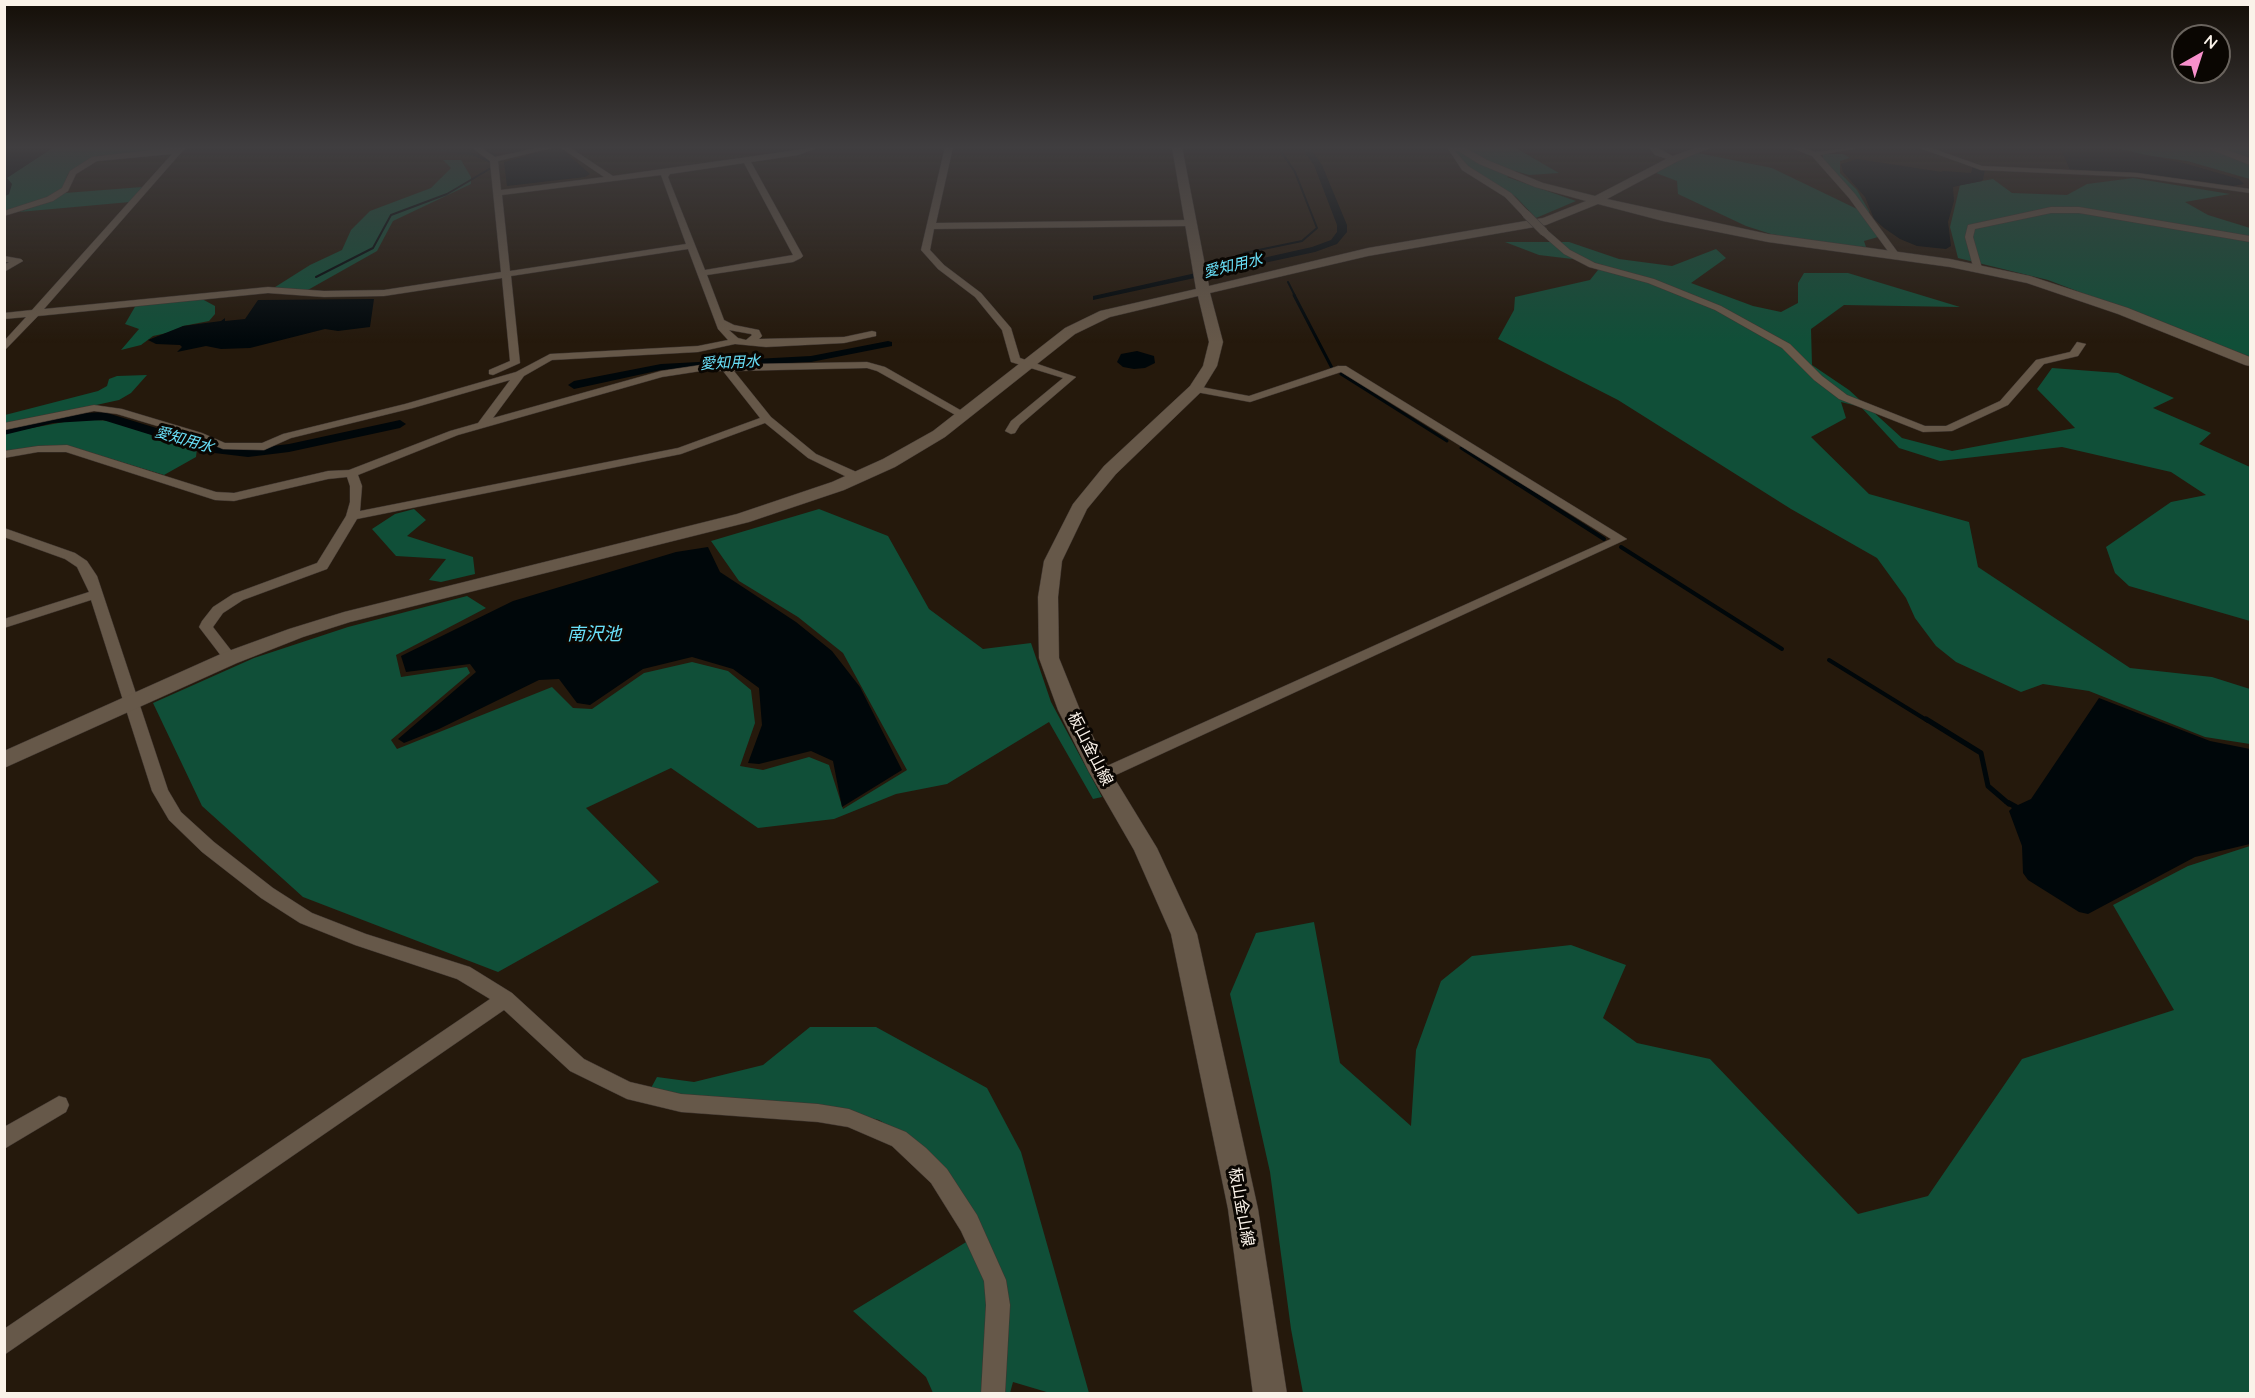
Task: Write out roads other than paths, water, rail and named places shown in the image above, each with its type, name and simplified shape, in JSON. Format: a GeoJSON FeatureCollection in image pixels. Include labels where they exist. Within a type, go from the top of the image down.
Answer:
{"type":"FeatureCollection","features":[{"type":"Feature","properties":{"kind":"street"},"geometry":{"type":"LineString","coordinates":[[4,348],[123,212]]}},
{"type":"Feature","properties":{"kind":"street"},"geometry":{"type":"LineString","coordinates":[[383,412],[515,363],[499,212]]}},
{"type":"Feature","properties":{"kind":"street"},"geometry":{"type":"LineString","coordinates":[[678,212],[722,321],[723,329],[735,341]]}},
{"type":"Feature","properties":{"kind":"street"},"geometry":{"type":"LineString","coordinates":[[703,273],[793,259],[798,256],[774,212]]}},
{"type":"Feature","properties":{"kind":"street"},"geometry":{"type":"LineString","coordinates":[[934,212],[925,250],[941,267],[978,295],[1007,330],[1016,360],[1071,376],[1011,427],[1011,431]]}},
{"type":"Feature","properties":{"kind":"street","name":"板山金山線"},"geometry":{"type":"LineString","coordinates":[[1187,212],[1216,342],[1210,366],[1196,389],[1110,470],[1079,508],[1053,561],[1048,597],[1049,658],[1069,710],[1100,772],[1145,848],[1184,934],[1243,1209],[1270,1394]]}},
{"type":"Feature","properties":{"kind":"street"},"geometry":{"type":"LineString","coordinates":[[1524,212],[1567,252],[1592,265],[1651,281],[1712,305],[1786,346],[1818,378],[1843,397],[1923,429],[1948,429],[2004,403],[2040,362],[2074,354],[2081,344]]}},
{"type":"Feature","properties":{"kind":"street"},"geometry":{"type":"LineString","coordinates":[[4,760],[230,658],[344,618],[743,518],[810,497],[916,448],[963,415],[1070,331],[1094,318],[1202,280],[1402,245],[1528,226],[1571,212]]}},
{"type":"Feature","properties":{"kind":"street"},"geometry":{"type":"LineString","coordinates":[[1650,212],[1768,238],[1977,268],[2030,280],[2083,297],[2250,362]]}},
{"type":"Feature","properties":{"kind":"street"},"geometry":{"type":"LineString","coordinates":[[1864,212],[1896,256]]}},
{"type":"Feature","properties":{"kind":"street"},"geometry":{"type":"LineString","coordinates":[[1977,268],[1968,231],[1971,227],[2040,212]]}},
{"type":"Feature","properties":{"kind":"street"},"geometry":{"type":"LineString","coordinates":[[2092,212],[2250,239]]}},
{"type":"Feature","properties":{"kind":"street"},"geometry":{"type":"LineString","coordinates":[[931,226],[1189,223]]}},
{"type":"Feature","properties":{"kind":"street"},"geometry":{"type":"LineString","coordinates":[[4,316],[268,290],[324,294],[384,293],[692,246]]}},
{"type":"Feature","properties":{"kind":"street"},"geometry":{"type":"LineString","coordinates":[[4,259],[18,261],[4,269]]}},
{"type":"Feature","properties":{"kind":"street"},"geometry":{"type":"LineString","coordinates":[[722,321],[731,327],[755,332],[757,336],[753,341]]}},
{"type":"Feature","properties":{"kind":"street"},"geometry":{"type":"LineString","coordinates":[[4,427],[61,413],[105,409],[198,435],[224,446],[264,447],[287,436],[520,374],[550,357],[698,349],[735,341],[766,344],[844,340],[872,334]]}},
{"type":"Feature","properties":{"kind":"street"},"geometry":{"type":"LineString","coordinates":[[4,455],[38,449],[67,448],[223,498],[328,475],[351,473],[420,444],[483,424],[666,373],[726,368],[867,365],[881,369],[963,415]]}},
{"type":"Feature","properties":{"kind":"street"},"geometry":{"type":"LineString","coordinates":[[726,368],[766,419],[812,456],[857,477]]}},
{"type":"Feature","properties":{"kind":"street"},"geometry":{"type":"LineString","coordinates":[[1100,772],[1112,770],[1621,539],[1342,368],[1250,399],[1196,389]]}},
{"type":"Feature","properties":{"kind":"street"},"geometry":{"type":"LineString","coordinates":[[483,424],[520,374]]}},
{"type":"Feature","properties":{"kind":"street"},"geometry":{"type":"LineString","coordinates":[[352,516],[672,453],[714,440],[766,419]]}},
{"type":"Feature","properties":{"kind":"street"},"geometry":{"type":"LineString","coordinates":[[230,658],[206,627],[208,621],[218,610],[238,597],[321,566],[352,516],[356,502],[356,486],[351,473]]}},
{"type":"Feature","properties":{"kind":"street"},"geometry":{"type":"LineString","coordinates":[[4,532],[70,556],[82,564],[95,594],[160,791],[175,816],[208,847],[267,893],[306,918],[362,940],[463,973],[505,999],[577,1065],[627,1090],[681,1103],[818,1113],[849,1118],[899,1139],[920,1155],[939,1176],[969,1222],[995,1280],[998,1305],[993,1394]]}},
{"type":"Feature","properties":{"kind":"street"},"geometry":{"type":"LineString","coordinates":[[4,624],[95,594]]}},
{"type":"Feature","properties":{"kind":"street"},"geometry":{"type":"LineString","coordinates":[[4,1343],[505,999]]}},
{"type":"Feature","properties":{"kind":"street"},"geometry":{"type":"LineString","coordinates":[[4,1139],[59,1105]]}},
{"type":"Feature","properties":{"kind":"water"},"geometry":{"type":"Polygon","coordinates":[[[1871,212],[1951,212],[1948,222],[1951,246],[1946,249],[1917,246],[1900,239],[1874,219],[1871,212]]]}},
{"type":"Feature","properties":{"kind":"water"},"geometry":{"type":"Polygon","coordinates":[[[374,299],[370,327],[338,331],[325,329],[250,348],[221,349],[206,346],[177,352],[182,347],[180,345],[156,344],[148,340],[183,326],[221,321],[225,318],[225,321],[245,319],[258,300],[374,299]]]}},
{"type":"Feature","properties":{"kind":"water"},"geometry":{"type":"Polygon","coordinates":[[[1137,351],[1154,356],[1155,363],[1145,368],[1134,369],[1123,367],[1117,362],[1121,354],[1137,351]]]}},
{"type":"Feature","properties":{"kind":"water","name":"南沢池"},"geometry":{"type":"Polygon","coordinates":[[[708,547],[720,572],[796,622],[832,651],[860,687],[902,770],[842,807],[833,761],[811,751],[759,764],[748,763],[762,725],[759,688],[733,669],[692,657],[643,669],[590,705],[577,703],[559,679],[539,680],[439,729],[404,743],[398,739],[476,672],[470,664],[406,672],[401,656],[513,601],[676,552],[708,547]]]}},
{"type":"Feature","properties":{"kind":"water"},"geometry":{"type":"Polygon","coordinates":[[[2099,698],[2210,741],[2250,749],[2250,844],[2195,857],[2088,914],[2079,912],[2028,880],[2023,873],[2022,846],[2009,811],[2012,808],[2004,803],[2009,800],[2018,805],[2031,799],[2099,698]]]}},
{"type":"Feature","properties":{"kind":"waterway"},"geometry":{"type":"LineString","coordinates":[[316,277],[373,248],[391,215],[398,212]]}},
{"type":"Feature","properties":{"kind":"waterway"},"geometry":{"type":"LineString","coordinates":[[1248,256],[1244,253],[1302,241],[1317,228],[1311,212]]}},
{"type":"Feature","properties":{"kind":"waterway","name":"愛知用水"},"geometry":{"type":"LineString","coordinates":[[1097,298],[1315,249],[1334,242],[1342,232],[1337,212]]}},
{"type":"Feature","properties":{"kind":"waterway"},"geometry":{"type":"LineString","coordinates":[[1288,282],[1295,296]]}},
{"type":"Feature","properties":{"kind":"waterway"},"geometry":{"type":"LineString","coordinates":[[1294,295],[1332,368]]}},
{"type":"Feature","properties":{"kind":"waterway","name":"愛知用水"},"geometry":{"type":"LineString","coordinates":[[574,385],[661,367],[811,359],[888,344]]}},
{"type":"Feature","properties":{"kind":"waterway"},"geometry":{"type":"LineString","coordinates":[[1341,374],[1447,441]]}},
{"type":"Feature","properties":{"kind":"waterway","name":"愛知用水"},"geometry":{"type":"LineString","coordinates":[[4,431],[53,419],[104,416],[211,449],[248,453],[289,448],[400,424]]}},
{"type":"Feature","properties":{"kind":"waterway"},"geometry":{"type":"LineString","coordinates":[[1461,448],[1517,484]]}},
{"type":"Feature","properties":{"kind":"waterway"},"geometry":{"type":"LineString","coordinates":[[1515,482],[1604,539]]}},
{"type":"Feature","properties":{"kind":"waterway"},"geometry":{"type":"LineString","coordinates":[[1621,547],[1782,649]]}},
{"type":"Feature","properties":{"kind":"waterway"},"geometry":{"type":"LineString","coordinates":[[1829,660],[1928,721]]}},
{"type":"Feature","properties":{"kind":"waterway"},"geometry":{"type":"LineString","coordinates":[[1926,719],[1981,753],[1988,786],[2009,804]]}}]}
